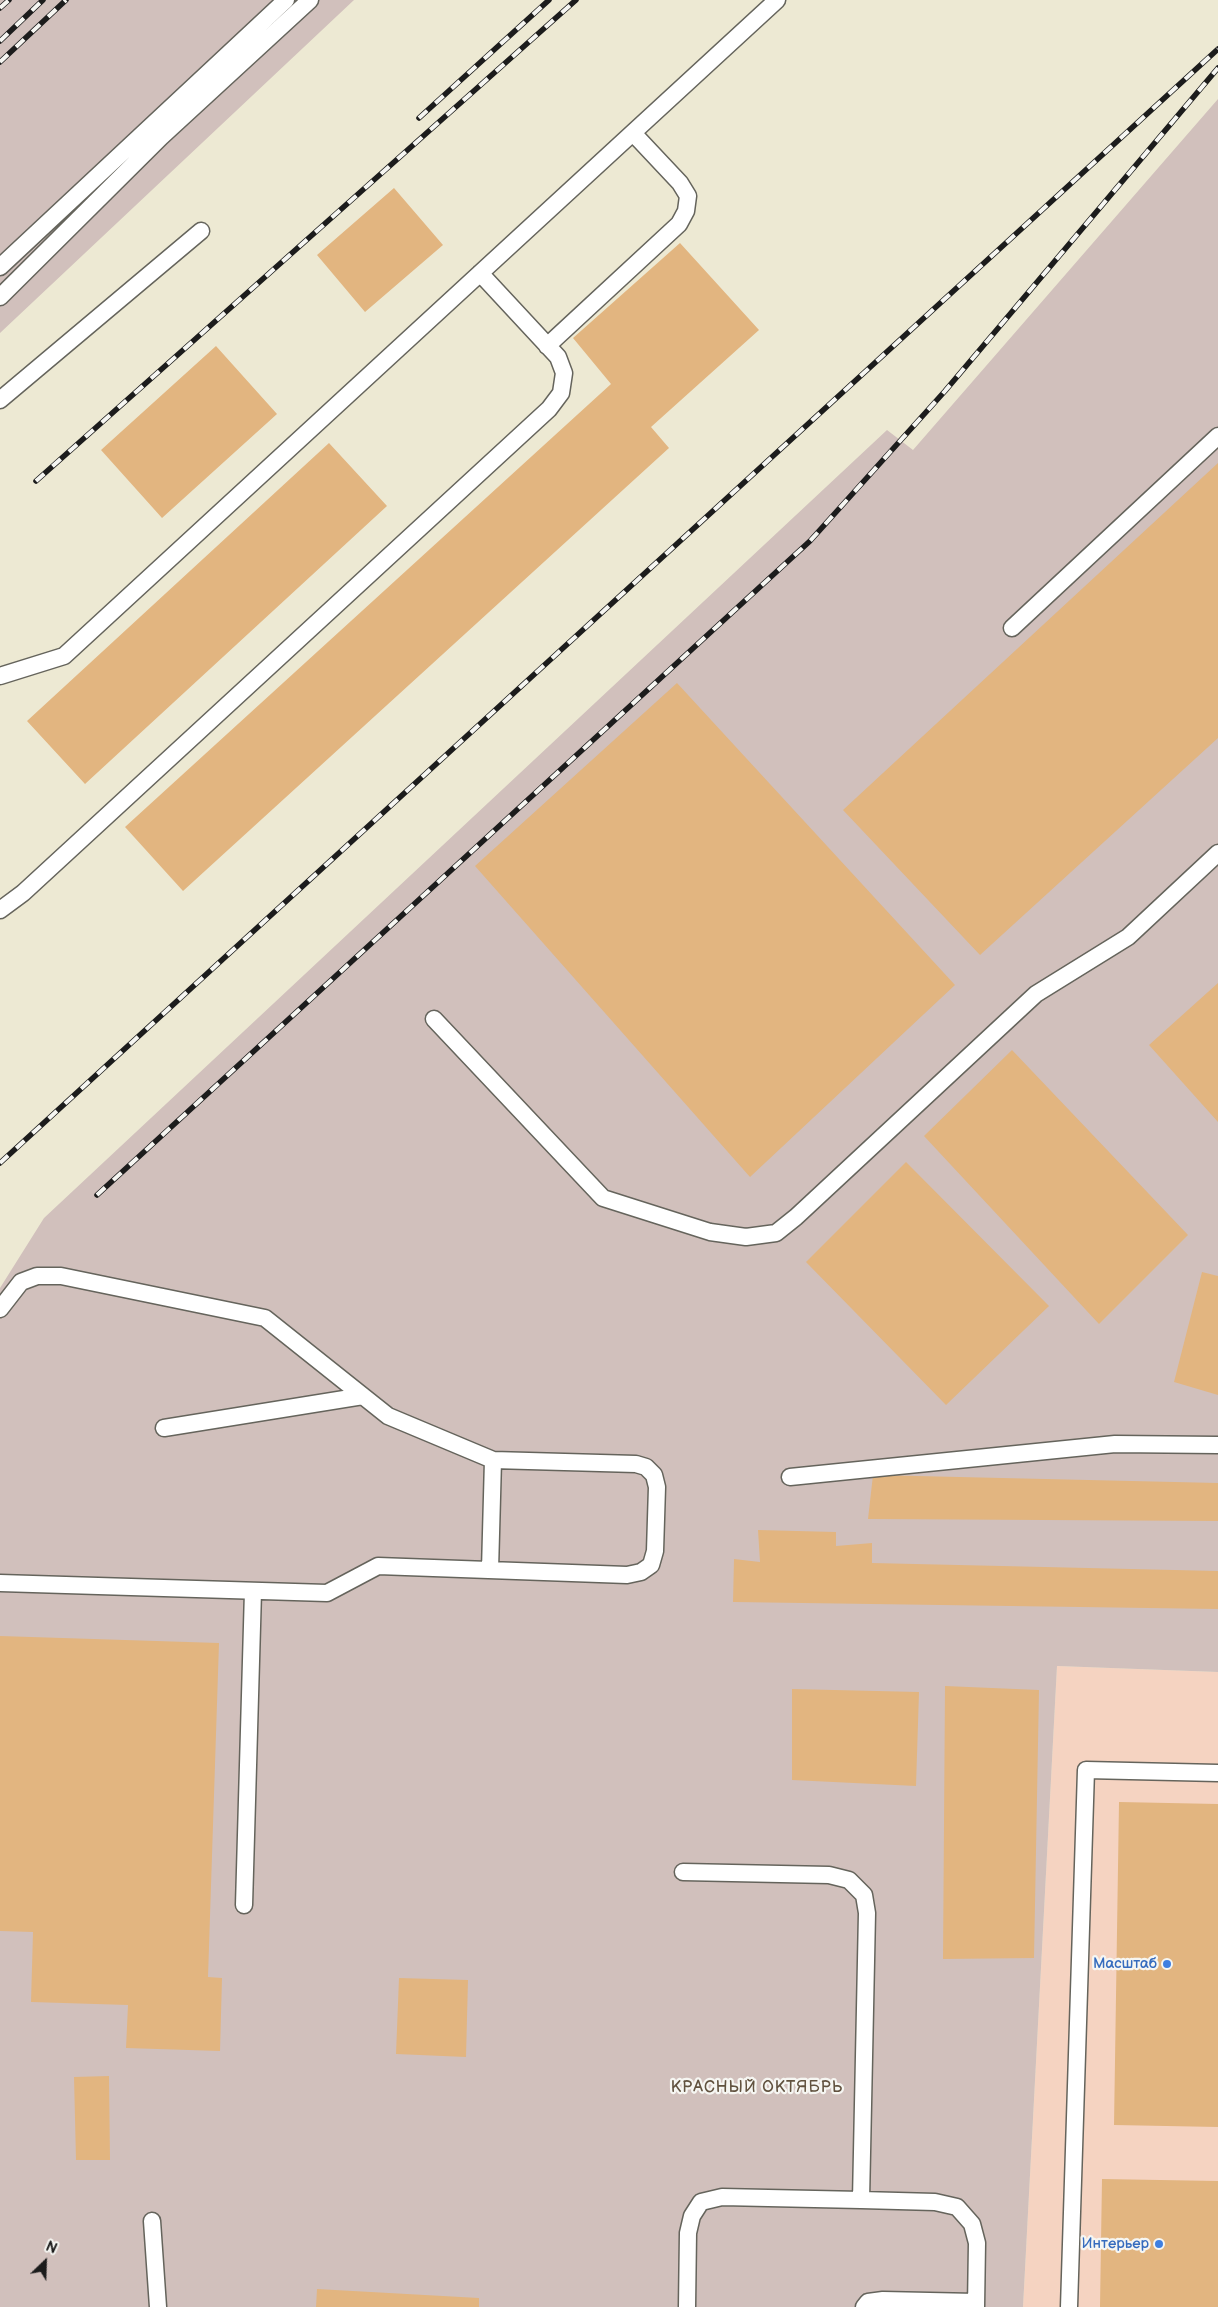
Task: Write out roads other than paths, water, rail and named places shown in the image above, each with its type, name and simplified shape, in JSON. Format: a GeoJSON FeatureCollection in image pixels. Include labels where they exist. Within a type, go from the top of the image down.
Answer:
{"type":"FeatureCollection","features":[{"type":"Feature","properties":{"kind":"lane"},"geometry":{"type":"LineString","coordinates":[[0,267],[286,0]]}},
{"type":"Feature","properties":{"kind":"lane"},"geometry":{"type":"LineString","coordinates":[[0,297],[161,137],[310,0]]}},
{"type":"Feature","properties":{"kind":"lane"},"geometry":{"type":"LineString","coordinates":[[0,676],[64,656],[778,0]]}},
{"type":"Feature","properties":{"kind":"lane"},"geometry":{"type":"LineString","coordinates":[[547,346],[679,224],[686,210],[688,196],[680,183],[633,133]]}},
{"type":"Feature","properties":{"kind":"lane"},"geometry":{"type":"LineString","coordinates":[[0,400],[201,231]]}},
{"type":"Feature","properties":{"kind":"lane"},"geometry":{"type":"LineString","coordinates":[[0,910],[23,893],[550,409],[561,393],[564,374],[558,357],[480,273]]}},
{"type":"Feature","properties":{"kind":"lane"},"geometry":{"type":"LineString","coordinates":[[1012,628],[1218,436]]}},
{"type":"Feature","properties":{"kind":"lane"},"geometry":{"type":"LineString","coordinates":[[434,1019],[603,1198],[710,1232],[746,1237],[776,1233],[796,1217],[1036,994],[1128,937],[1218,853]]}},
{"type":"Feature","properties":{"kind":"lane"},"geometry":{"type":"LineString","coordinates":[[0,1309],[21,1282],[37,1276],[61,1276],[265,1318],[388,1416],[493,1460],[636,1464],[646,1467],[654,1475],[656,1496],[655,1551],[651,1565],[641,1572],[628,1574],[378,1566],[328,1593],[0,1582]]}},
{"type":"Feature","properties":{"kind":"lane"},"geometry":{"type":"LineString","coordinates":[[164,1428],[363,1396]]}},
{"type":"Feature","properties":{"kind":"lane"},"geometry":{"type":"LineString","coordinates":[[790,1477],[1114,1444],[1218,1445]]}},
{"type":"Feature","properties":{"kind":"lane"},"geometry":{"type":"LineString","coordinates":[[490,1570],[493,1460]]}},
{"type":"Feature","properties":{"kind":"lane"},"geometry":{"type":"LineString","coordinates":[[244,1905],[253,1591]]}},
{"type":"Feature","properties":{"kind":"lane"},"geometry":{"type":"LineString","coordinates":[[1069,2307],[1086,1770],[1218,1773]]}},
{"type":"Feature","properties":{"kind":"lane"},"geometry":{"type":"LineString","coordinates":[[683,1872],[829,1875],[849,1880],[864,1895],[867,1913],[861,2200]]}},
{"type":"Feature","properties":{"kind":"lane"},"geometry":{"type":"LineString","coordinates":[[687,2307],[688,2233],[692,2216],[701,2202],[722,2197],[935,2202],[957,2207],[972,2224],[977,2243],[976,2305],[883,2300],[868,2302],[864,2307]]}},
{"type":"Feature","properties":{"kind":"lane"},"geometry":{"type":"LineString","coordinates":[[152,2221],[158,2307]]}},
{"type":"Feature","properties":{"kind":"railway"},"geometry":{"type":"LineString","coordinates":[[0,8],[9,0]]}},
{"type":"Feature","properties":{"kind":"railway"},"geometry":{"type":"LineString","coordinates":[[0,41],[43,0]]}},
{"type":"Feature","properties":{"kind":"railway"},"geometry":{"type":"LineString","coordinates":[[0,62],[66,0]]}},
{"type":"Feature","properties":{"kind":"railway"},"geometry":{"type":"LineString","coordinates":[[419,118],[549,0]]}},
{"type":"Feature","properties":{"kind":"railway"},"geometry":{"type":"LineString","coordinates":[[36,481],[576,0]]}},
{"type":"Feature","properties":{"kind":"railway"},"geometry":{"type":"LineString","coordinates":[[0,1163],[1218,49]]}},
{"type":"Feature","properties":{"kind":"railway"},"geometry":{"type":"LineString","coordinates":[[97,1195],[810,541],[945,391],[1218,68]]}},
{"type":"Feature","properties":{"kind":"place","name":"Масштаб"},"geometry":{"type":"Point","coordinates":[1167,1964]}},
{"type":"Feature","properties":{"kind":"place","name":"Интерьер"},"geometry":{"type":"Point","coordinates":[1159,2244]}},
{"type":"Feature","properties":{"kind":"district","name":"КРАСНЫЙ ОКТЯБРЬ"},"geometry":{"type":"Point","coordinates":[757,2088]}}]}
